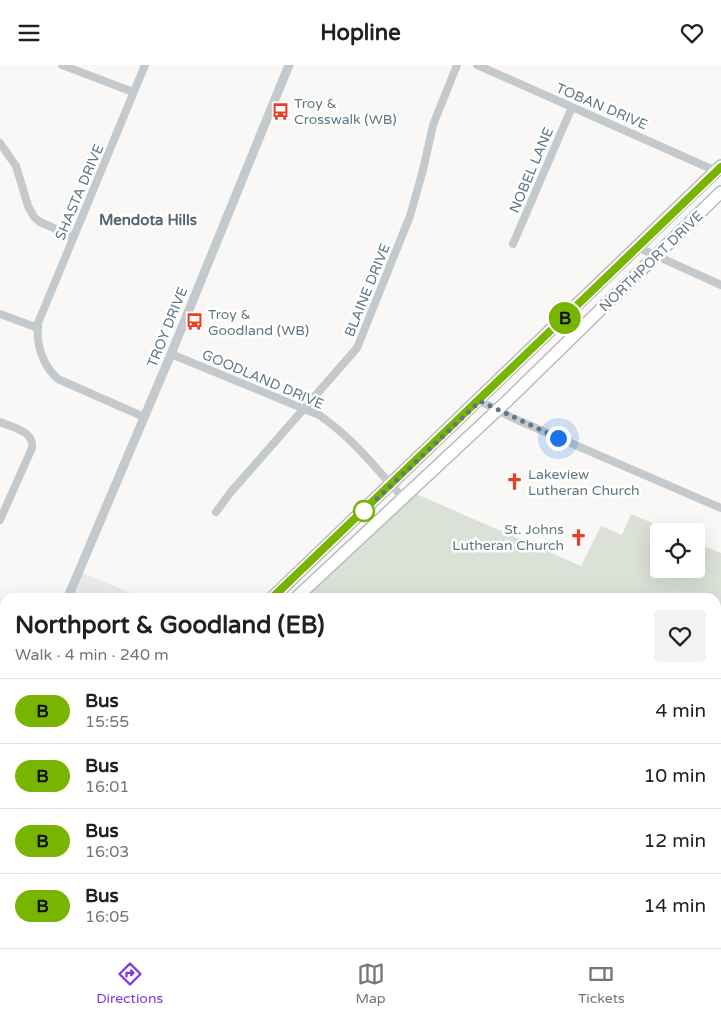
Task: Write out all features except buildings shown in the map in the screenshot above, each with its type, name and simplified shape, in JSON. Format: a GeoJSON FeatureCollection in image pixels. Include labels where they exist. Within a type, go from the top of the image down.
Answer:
{"type":"FeatureCollection","features":[{"type":"Feature","properties":{"kind":"main road","name":"NORTHPORT DRIVE"},"geometry":{"type":"LineString","coordinates":[[277,593],[480,401],[719,169]]}},
{"type":"Feature","properties":{"kind":"main road","name":"NORTHPORT DRIVE"},"geometry":{"type":"LineString","coordinates":[[301,593],[404,499],[721,192]]}},
{"type":"Feature","properties":{"kind":"street"},"geometry":{"type":"LineString","coordinates":[[62,65],[133,92]]}},
{"type":"Feature","properties":{"kind":"street","name":"SHASTA DRIVE"},"geometry":{"type":"LineString","coordinates":[[38,328],[145,65]]}},
{"type":"Feature","properties":{"kind":"street","name":"TROY DRIVE"},"geometry":{"type":"LineString","coordinates":[[70,593],[171,354],[289,65]]}},
{"type":"Feature","properties":{"kind":"street","name":"BLAINE DRIVE"},"geometry":{"type":"LineString","coordinates":[[216,512],[230,493],[352,356],[364,333],[410,216],[424,170],[433,125],[457,65]]}},
{"type":"Feature","properties":{"kind":"street","name":"TOBAN DRIVE"},"geometry":{"type":"LineString","coordinates":[[477,65],[719,169]]}},
{"type":"Feature","properties":{"kind":"street","name":"NOBEL LANE"},"geometry":{"type":"LineString","coordinates":[[513,244],[572,107]]}},
{"type":"Feature","properties":{"kind":"street"},"geometry":{"type":"LineString","coordinates":[[0,143],[16,166],[28,206],[34,217],[40,222],[74,237]]}},
{"type":"Feature","properties":{"kind":"street"},"geometry":{"type":"LineString","coordinates":[[637,247],[721,285]]}},
{"type":"Feature","properties":{"kind":"street"},"geometry":{"type":"LineString","coordinates":[[0,313],[38,328],[37,337],[41,352],[48,368],[58,379],[144,417]]}},
{"type":"Feature","properties":{"kind":"street","name":"GOODLAND DRIVE"},"geometry":{"type":"LineString","coordinates":[[171,354],[305,409],[339,428],[355,443],[404,499]]}},
{"type":"Feature","properties":{"kind":"street"},"geometry":{"type":"LineString","coordinates":[[480,401],[721,508]]}},
{"type":"Feature","properties":{"kind":"street"},"geometry":{"type":"LineString","coordinates":[[0,422],[28,434],[33,441],[32,448],[0,520]]}},
{"type":"Feature","properties":{"kind":"shaded area"},"geometry":{"type":"Polygon","coordinates":[[[414,493],[581,566],[601,526],[622,535],[631,514],[652,523],[650,523],[650,578],[705,578],[705,547],[721,553],[721,593],[307,593],[414,493]]]}},
{"type":"Feature","properties":{"kind":"shaded area"},"geometry":{"type":"Polygon","coordinates":[[[79,571],[131,593],[70,593],[79,571]]]}},
{"type":"Feature","properties":{"kind":"bus line","name":"B"},"geometry":{"type":"LineString","coordinates":[[277,593],[488,393],[721,167]]}},
{"type":"Feature","properties":{"kind":"place","name":"Troy & Crosswalk (WB)"},"geometry":{"type":"Point","coordinates":[280,111]}},
{"type":"Feature","properties":{"kind":"place","name":"Troy & Goodland (WB)"},"geometry":{"type":"Point","coordinates":[194,322]}},
{"type":"Feature","properties":{"kind":"place","name":"Lakeview Lutheran Church"},"geometry":{"type":"Point","coordinates":[514,482]}},
{"type":"Feature","properties":{"kind":"place","name":"St. Johns Lutheran Church"},"geometry":{"type":"Point","coordinates":[578,537]}},
{"type":"Feature","properties":{"kind":"district","name":"Mendota Hills"},"geometry":{"type":"Point","coordinates":[148,220]}},
{"type":"Feature","properties":{"kind":"route"},"geometry":{"type":"LineString","coordinates":[[364,511],[480,401],[558,438]]}}]}
